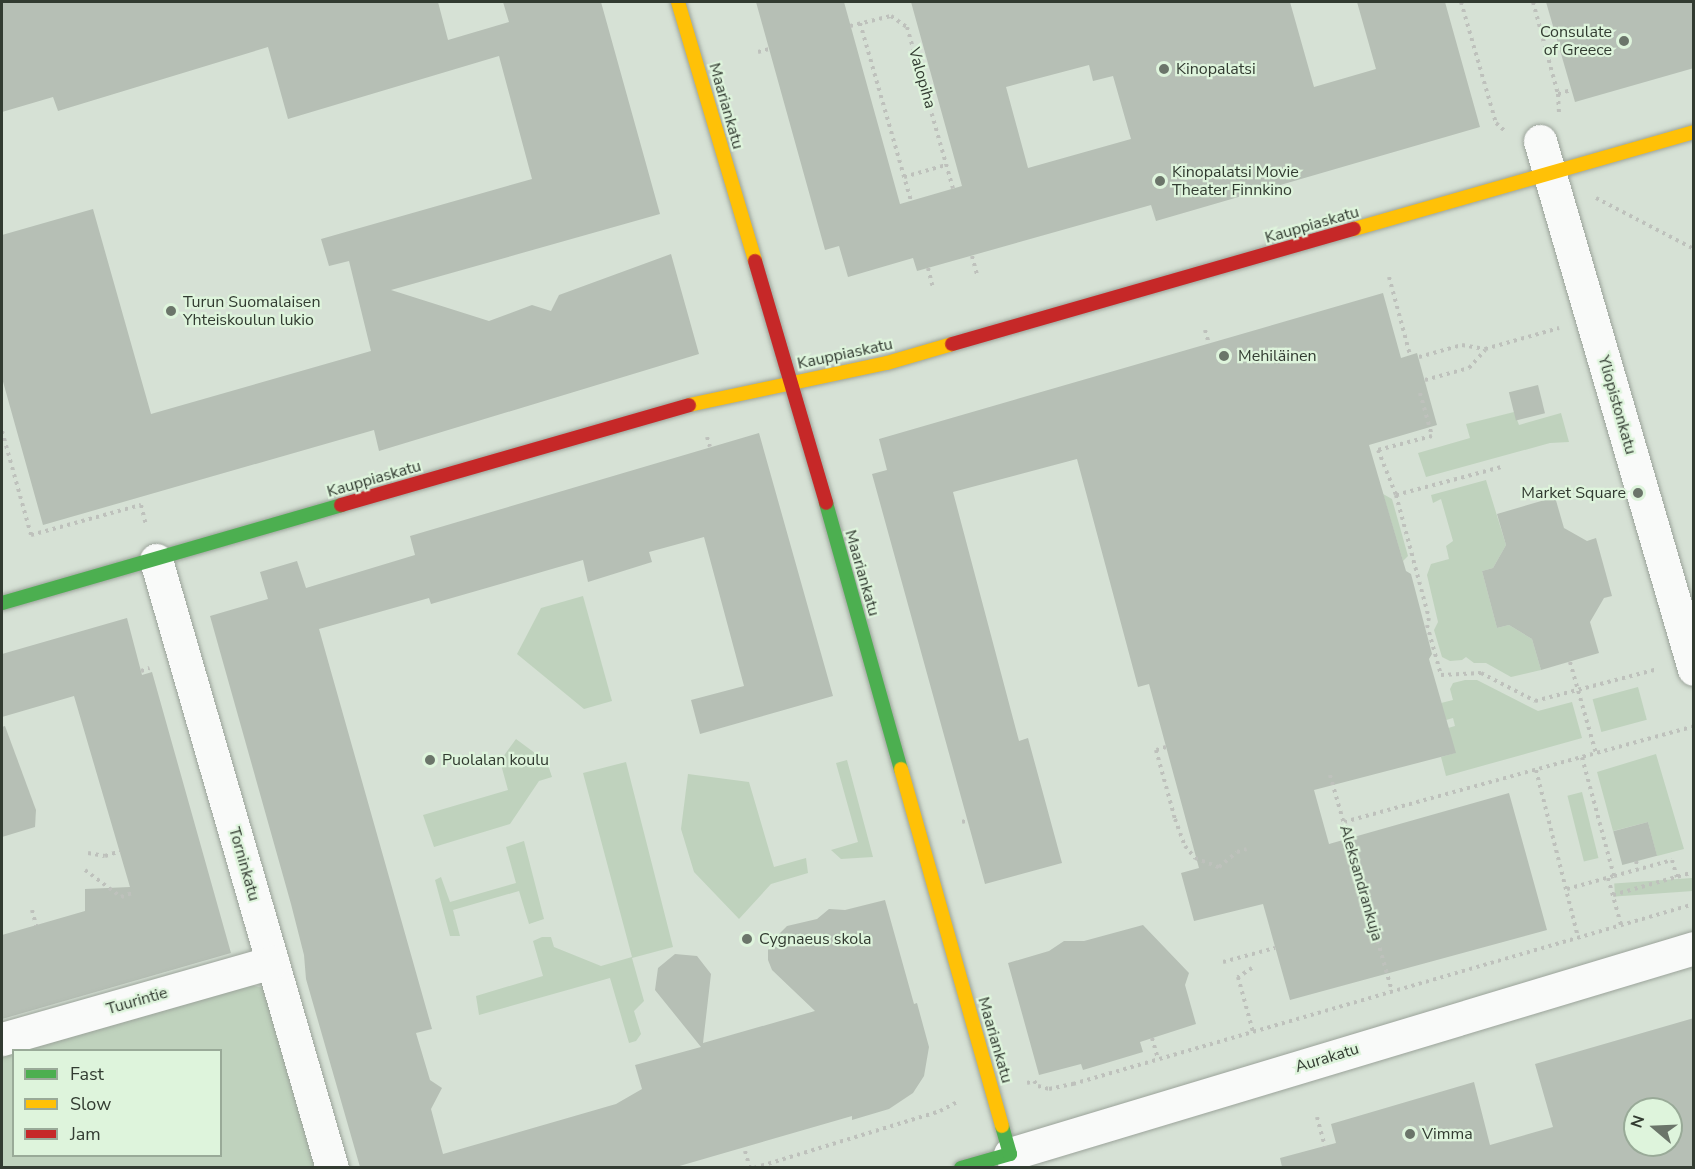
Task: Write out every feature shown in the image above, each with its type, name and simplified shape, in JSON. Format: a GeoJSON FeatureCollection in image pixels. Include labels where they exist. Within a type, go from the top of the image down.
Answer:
{"type":"FeatureCollection","features":[{"type":"Feature","properties":{"kind":"street","name":"Maariankatu"},"geometry":{"type":"LineString","coordinates":[[678,2],[790,383],[1010,1154]]}},
{"type":"Feature","properties":{"kind":"street","name":"Yliopistonkatu"},"geometry":{"type":"LineString","coordinates":[[1549,129],[1549,173],[1694,669]]}},
{"type":"Feature","properties":{"kind":"street","name":"Kauppiaskatu"},"geometry":{"type":"LineString","coordinates":[[2,603],[705,400],[887,363],[1694,132]]}},
{"type":"Feature","properties":{"kind":"street","name":"Torninkatu"},"geometry":{"type":"LineString","coordinates":[[156,560],[332,1167]]}},
{"type":"Feature","properties":{"kind":"street","name":"Aurakatu"},"geometry":{"type":"LineString","coordinates":[[961,1167],[1694,948]]}},
{"type":"Feature","properties":{"kind":"street","name":"Tuurintie"},"geometry":{"type":"LineString","coordinates":[[2,1039],[272,962]]}},
{"type":"Feature","properties":{"kind":"path"},"geometry":{"type":"LineString","coordinates":[[1461,2],[1496,123],[1549,173]]}},
{"type":"Feature","properties":{"kind":"path"},"geometry":{"type":"LineString","coordinates":[[1533,2],[1560,106],[1549,129]]}},
{"type":"Feature","properties":{"kind":"path","name":"Valopiha"},"geometry":{"type":"LineString","coordinates":[[850,26],[891,16],[908,27],[953,189]]}},
{"type":"Feature","properties":{"kind":"path"},"geometry":{"type":"LineString","coordinates":[[860,23],[911,201]]}},
{"type":"Feature","properties":{"kind":"path"},"geometry":{"type":"LineString","coordinates":[[758,52],[769,49]]}},
{"type":"Feature","properties":{"kind":"path"},"geometry":{"type":"LineString","coordinates":[[1557,94],[1571,90]]}},
{"type":"Feature","properties":{"kind":"path"},"geometry":{"type":"LineString","coordinates":[[904,177],[946,165]]}},
{"type":"Feature","properties":{"kind":"path"},"geometry":{"type":"LineString","coordinates":[[1603,201],[1694,249]]}},
{"type":"Feature","properties":{"kind":"path"},"geometry":{"type":"LineString","coordinates":[[972,256],[977,275]]}},
{"type":"Feature","properties":{"kind":"path"},"geometry":{"type":"LineString","coordinates":[[928,268],[933,288]]}},
{"type":"Feature","properties":{"kind":"path"},"geometry":{"type":"LineString","coordinates":[[1389,277],[1410,355]]}},
{"type":"Feature","properties":{"kind":"path"},"geometry":{"type":"LineString","coordinates":[[1419,357],[1462,345],[1485,349],[1591,318]]}},
{"type":"Feature","properties":{"kind":"path"},"geometry":{"type":"LineString","coordinates":[[1204,330],[1209,344]]}},
{"type":"Feature","properties":{"kind":"path"},"geometry":{"type":"LineString","coordinates":[[1425,380],[1469,368],[1485,349]]}},
{"type":"Feature","properties":{"kind":"path"},"geometry":{"type":"LineString","coordinates":[[1420,393],[1432,435],[1378,450],[1396,495],[1429,618],[1427,625],[1441,675],[1481,673],[1535,701],[1636,675]]}},
{"type":"Feature","properties":{"kind":"path"},"geometry":{"type":"LineString","coordinates":[[2,431],[31,535],[141,505]]}},
{"type":"Feature","properties":{"kind":"path"},"geometry":{"type":"LineString","coordinates":[[1396,495],[1501,467]]}},
{"type":"Feature","properties":{"kind":"path"},"geometry":{"type":"LineString","coordinates":[[1570,662],[1596,753]]}},
{"type":"Feature","properties":{"kind":"path"},"geometry":{"type":"LineString","coordinates":[[1344,822],[1694,726]]}},
{"type":"Feature","properties":{"kind":"path"},"geometry":{"type":"LineString","coordinates":[[1166,747],[1156,750],[1181,837],[1195,858],[1219,867],[1237,852],[1247,849]]}},
{"type":"Feature","properties":{"kind":"path"},"geometry":{"type":"LineString","coordinates":[[1582,757],[1614,876]]}},
{"type":"Feature","properties":{"kind":"path"},"geometry":{"type":"LineString","coordinates":[[1536,770],[1578,937]]}},
{"type":"Feature","properties":{"kind":"path","name":"Aleksandrankuja"},"geometry":{"type":"LineString","coordinates":[[1330,775],[1392,992]]}},
{"type":"Feature","properties":{"kind":"path"},"geometry":{"type":"LineString","coordinates":[[962,822],[968,820]]}},
{"type":"Feature","properties":{"kind":"path"},"geometry":{"type":"LineString","coordinates":[[87,853],[105,856],[120,851]]}},
{"type":"Feature","properties":{"kind":"path"},"geometry":{"type":"LineString","coordinates":[[1567,889],[1671,860],[1677,877]]}},
{"type":"Feature","properties":{"kind":"path"},"geometry":{"type":"LineString","coordinates":[[1635,861],[1638,869]]}},
{"type":"Feature","properties":{"kind":"path"},"geometry":{"type":"LineString","coordinates":[[85,870],[121,897],[132,893]]}},
{"type":"Feature","properties":{"kind":"path"},"geometry":{"type":"LineString","coordinates":[[1613,895],[1694,872]]}},
{"type":"Feature","properties":{"kind":"path"},"geometry":{"type":"LineString","coordinates":[[1608,878],[1621,925]]}},
{"type":"Feature","properties":{"kind":"path"},"geometry":{"type":"LineString","coordinates":[[1034,1081],[1038,1086],[1049,1089],[1694,904]]}},
{"type":"Feature","properties":{"kind":"path"},"geometry":{"type":"LineString","coordinates":[[32,910],[36,925]]}},
{"type":"Feature","properties":{"kind":"path"},"geometry":{"type":"LineString","coordinates":[[1223,962],[1275,948]]}},
{"type":"Feature","properties":{"kind":"path"},"geometry":{"type":"LineString","coordinates":[[1252,968],[1238,977],[1253,1032]]}},
{"type":"Feature","properties":{"kind":"path"},"geometry":{"type":"LineString","coordinates":[[1152,1038],[1158,1059]]}},
{"type":"Feature","properties":{"kind":"path"},"geometry":{"type":"LineString","coordinates":[[745,1151],[752,1167],[940,1111],[952,1103]]}},
{"type":"Feature","properties":{"kind":"path"},"geometry":{"type":"LineString","coordinates":[[1317,1117],[1325,1146]]}},
{"type":"Feature","properties":{"kind":"green space"},"geometry":{"type":"Polygon","coordinates":[[[1514,412],[1519,425],[1561,413],[1569,442],[1550,443],[1426,477],[1418,453],[1470,438],[1466,424],[1514,412]]]}},
{"type":"Feature","properties":{"kind":"green space"},"geometry":{"type":"Polygon","coordinates":[[[1486,480],[1506,545],[1493,568],[1482,571],[1497,628],[1509,625],[1532,639],[1541,670],[1511,677],[1486,663],[1474,663],[1466,657],[1462,660],[1450,661],[1442,657],[1434,630],[1438,622],[1427,575],[1431,564],[1449,559],[1446,546],[1453,541],[1441,499],[1433,503],[1431,495],[1486,480]]]}},
{"type":"Feature","properties":{"kind":"green space"},"geometry":{"type":"Polygon","coordinates":[[[1383,494],[1392,499],[1408,556],[1403,561],[1383,494]]]}},
{"type":"Feature","properties":{"kind":"green space"},"geometry":{"type":"Polygon","coordinates":[[[583,596],[612,701],[584,709],[517,654],[541,608],[583,596]]]}},
{"type":"Feature","properties":{"kind":"green space"},"geometry":{"type":"Polygon","coordinates":[[[1477,680],[1538,711],[1572,702],[1582,738],[1446,776],[1441,757],[1455,753],[1448,728],[1455,726],[1453,718],[1446,720],[1441,703],[1453,700],[1450,689],[1453,683],[1477,680]]]}},
{"type":"Feature","properties":{"kind":"green space"},"geometry":{"type":"Polygon","coordinates":[[[1638,687],[1647,720],[1601,732],[1593,699],[1638,687]]]}},
{"type":"Feature","properties":{"kind":"green space"},"geometry":{"type":"Polygon","coordinates":[[[516,739],[547,762],[552,777],[539,781],[510,824],[434,847],[423,815],[508,790],[500,761],[516,739]]]}},
{"type":"Feature","properties":{"kind":"green space"},"geometry":{"type":"Polygon","coordinates":[[[1656,754],[1684,849],[1657,856],[1648,822],[1613,831],[1597,772],[1656,754]]]}},
{"type":"Feature","properties":{"kind":"green space"},"geometry":{"type":"Polygon","coordinates":[[[847,760],[873,857],[841,859],[831,850],[858,842],[836,763],[847,760]]]}},
{"type":"Feature","properties":{"kind":"green space"},"geometry":{"type":"Polygon","coordinates":[[[626,762],[673,947],[632,958],[644,1001],[634,1011],[641,1034],[636,1041],[629,1043],[610,978],[479,1015],[476,996],[543,976],[533,941],[542,937],[551,937],[554,947],[601,966],[632,957],[583,773],[626,762]]]}},
{"type":"Feature","properties":{"kind":"green space"},"geometry":{"type":"Polygon","coordinates":[[[688,774],[749,782],[774,867],[806,858],[808,873],[771,884],[739,919],[694,872],[681,829],[688,774]]]}},
{"type":"Feature","properties":{"kind":"green space"},"geometry":{"type":"Polygon","coordinates":[[[1582,792],[1598,858],[1584,862],[1567,796],[1582,792]]]}},
{"type":"Feature","properties":{"kind":"green space"},"geometry":{"type":"Polygon","coordinates":[[[524,841],[544,919],[529,924],[519,891],[453,910],[460,936],[450,936],[435,880],[441,877],[450,902],[516,883],[506,847],[524,841]]]}},
{"type":"Feature","properties":{"kind":"green space"},"geometry":{"type":"Polygon","coordinates":[[[1692,878],[1693,891],[1615,896],[1614,883],[1692,878]]]}},
{"type":"Feature","properties":{"kind":"green space"},"geometry":{"type":"Polygon","coordinates":[[[247,984],[263,988],[320,1167],[2,1168],[2,1053],[12,1050],[12,1157],[222,1157],[222,1049],[16,1049],[247,984]]]}},
{"type":"Feature","properties":{"kind":"building"},"geometry":{"type":"Polygon","coordinates":[[[2,2],[438,2],[448,40],[509,22],[503,2],[601,2],[660,214],[391,290],[489,321],[532,305],[551,311],[559,295],[671,254],[699,354],[379,451],[374,430],[43,525],[2,378],[2,235],[93,209],[151,414],[371,351],[349,261],[329,266],[321,239],[532,179],[499,56],[288,119],[268,47],[58,111],[53,97],[2,112],[2,2]]]}},
{"type":"Feature","properties":{"kind":"building"},"geometry":{"type":"Polygon","coordinates":[[[756,2],[844,2],[900,204],[962,186],[911,2],[1290,2],[1314,87],[1376,69],[1357,2],[1445,2],[1480,127],[1156,221],[1151,205],[917,271],[913,258],[848,277],[839,246],[825,250],[756,2]],[[1089,65],[1006,87],[1028,168],[1131,139],[1113,76],[1093,81],[1089,65]]]}},
{"type":"Feature","properties":{"kind":"building"},"geometry":{"type":"Polygon","coordinates":[[[1546,2],[1694,2],[1694,68],[1575,102],[1546,2]]]}},
{"type":"Feature","properties":{"kind":"building"},"geometry":{"type":"Polygon","coordinates":[[[1383,293],[1401,358],[1417,353],[1437,425],[1369,445],[1406,571],[1411,574],[1432,654],[1429,659],[1456,753],[1314,790],[1329,844],[1509,793],[1547,930],[1290,1000],[1263,904],[1194,921],[1181,873],[1199,868],[1149,684],[1138,687],[1077,459],[953,492],[1019,741],[1028,738],[1062,863],[985,884],[872,474],[887,470],[879,439],[1383,293]]]}},
{"type":"Feature","properties":{"kind":"building"},"geometry":{"type":"Polygon","coordinates":[[[1538,385],[1545,413],[1516,420],[1509,392],[1538,385]]]}},
{"type":"Feature","properties":{"kind":"building"},"geometry":{"type":"Polygon","coordinates":[[[759,433],[833,696],[700,734],[691,700],[744,686],[704,537],[649,552],[652,562],[588,582],[583,560],[431,604],[429,598],[319,629],[432,1029],[416,1033],[430,1080],[442,1088],[431,1109],[443,1154],[616,1104],[642,1089],[635,1065],[701,1047],[655,990],[658,968],[675,954],[697,956],[711,974],[703,1043],[815,1011],[772,970],[768,960],[768,950],[772,941],[787,926],[817,919],[829,909],[845,910],[885,900],[914,1004],[917,1003],[929,1047],[924,1076],[913,1093],[889,1109],[852,1120],[852,1116],[676,1167],[360,1167],[306,979],[304,955],[291,904],[210,616],[268,599],[260,572],[297,561],[306,588],[415,555],[410,536],[759,433]]]}},
{"type":"Feature","properties":{"kind":"building"},"geometry":{"type":"Polygon","coordinates":[[[1555,497],[1564,528],[1587,541],[1596,538],[1612,596],[1604,598],[1590,622],[1599,653],[1541,670],[1532,639],[1509,625],[1497,628],[1482,571],[1493,568],[1506,545],[1497,514],[1555,497]]]}},
{"type":"Feature","properties":{"kind":"building"},"geometry":{"type":"Polygon","coordinates":[[[127,618],[142,675],[152,672],[231,953],[2,1019],[2,935],[85,911],[85,889],[130,887],[74,696],[2,717],[2,654],[127,618]]]}},
{"type":"Feature","properties":{"kind":"building"},"geometry":{"type":"Polygon","coordinates":[[[5,726],[36,810],[35,827],[2,837],[2,727],[5,726]]]}},
{"type":"Feature","properties":{"kind":"building"},"geometry":{"type":"Polygon","coordinates":[[[1648,822],[1657,856],[1622,865],[1613,831],[1648,822]]]}},
{"type":"Feature","properties":{"kind":"building"},"geometry":{"type":"Polygon","coordinates":[[[1143,925],[1189,973],[1185,985],[1196,1024],[1140,1042],[1143,1052],[1083,1070],[1081,1064],[1039,1075],[1008,963],[1049,951],[1064,941],[1084,941],[1143,925]]]}},
{"type":"Feature","properties":{"kind":"building"},"geometry":{"type":"Polygon","coordinates":[[[1694,1018],[1694,1167],[1282,1167],[1280,1158],[1336,1143],[1331,1124],[1474,1082],[1490,1145],[1553,1127],[1535,1064],[1694,1018]]]}},
{"type":"Feature","properties":{"kind":"traffic: fast"},"geometry":{"type":"LineString","coordinates":[[826,503],[901,769]]}},
{"type":"Feature","properties":{"kind":"traffic: fast"},"geometry":{"type":"LineString","coordinates":[[2,603],[341,505]]}},
{"type":"Feature","properties":{"kind":"traffic: fast"},"geometry":{"type":"LineString","coordinates":[[961,1168],[1010,1154],[1002,1126]]}},
{"type":"Feature","properties":{"kind":"traffic: slow"},"geometry":{"type":"LineString","coordinates":[[678,2],[755,261]]}},
{"type":"Feature","properties":{"kind":"traffic: slow"},"geometry":{"type":"LineString","coordinates":[[1354,229],[1694,132]]}},
{"type":"Feature","properties":{"kind":"traffic: slow"},"geometry":{"type":"LineString","coordinates":[[689,405],[887,363],[952,344]]}},
{"type":"Feature","properties":{"kind":"traffic: slow"},"geometry":{"type":"LineString","coordinates":[[901,769],[1002,1126]]}},
{"type":"Feature","properties":{"kind":"traffic: jam"},"geometry":{"type":"LineString","coordinates":[[952,344],[1354,229]]}},
{"type":"Feature","properties":{"kind":"traffic: jam"},"geometry":{"type":"LineString","coordinates":[[755,261],[826,503]]}},
{"type":"Feature","properties":{"kind":"traffic: jam"},"geometry":{"type":"LineString","coordinates":[[341,505],[689,405]]}},
{"type":"Feature","properties":{"kind":"place","name":"Consulate of Greece"},"geometry":{"type":"Point","coordinates":[1624,41]}},
{"type":"Feature","properties":{"kind":"place","name":"Kinopalatsi"},"geometry":{"type":"Point","coordinates":[1164,69]}},
{"type":"Feature","properties":{"kind":"place","name":"Kinopalatsi Movie Theater Finnkino"},"geometry":{"type":"Point","coordinates":[1160,181]}},
{"type":"Feature","properties":{"kind":"place","name":"Turun Suomalaisen Yhteiskoulun lukio"},"geometry":{"type":"Point","coordinates":[171,311]}},
{"type":"Feature","properties":{"kind":"place","name":"Mehiläinen"},"geometry":{"type":"Point","coordinates":[1224,356]}},
{"type":"Feature","properties":{"kind":"place","name":"Market Square"},"geometry":{"type":"Point","coordinates":[1638,493]}},
{"type":"Feature","properties":{"kind":"place","name":"Puolalan koulu"},"geometry":{"type":"Point","coordinates":[430,760]}},
{"type":"Feature","properties":{"kind":"place","name":"Cygnaeus skola"},"geometry":{"type":"Point","coordinates":[747,939]}},
{"type":"Feature","properties":{"kind":"place","name":"Vimma"},"geometry":{"type":"Point","coordinates":[1410,1134]}}]}
